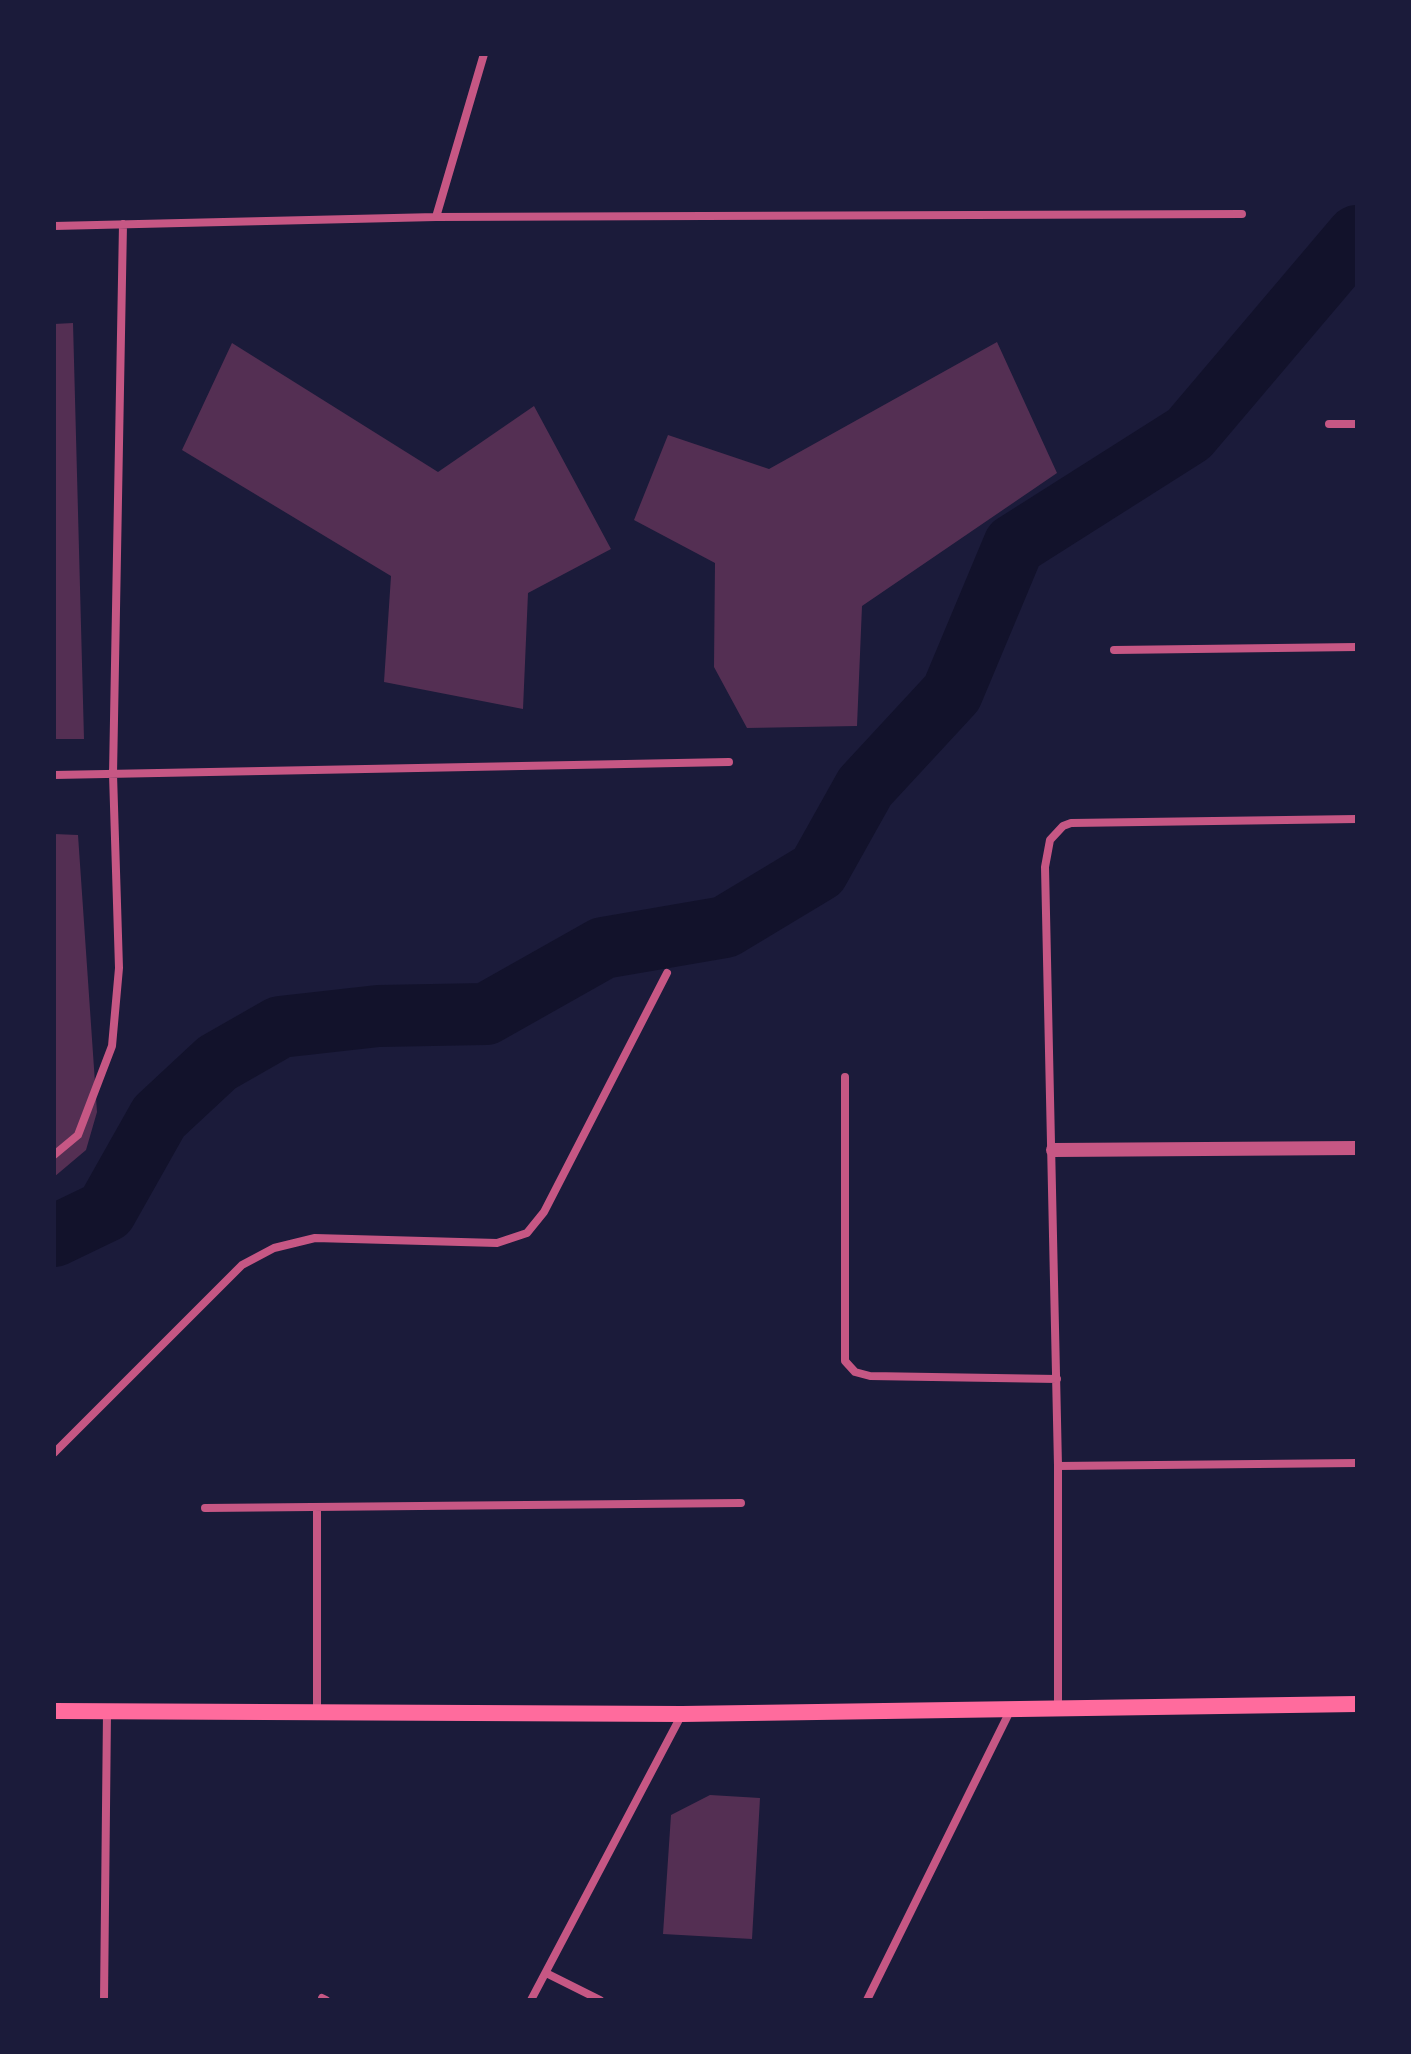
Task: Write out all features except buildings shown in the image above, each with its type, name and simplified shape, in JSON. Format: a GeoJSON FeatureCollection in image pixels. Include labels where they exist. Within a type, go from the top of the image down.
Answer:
{"type":"FeatureCollection","features":[{"type":"Feature","properties":{"kind":"main road"},"geometry":{"type":"LineString","coordinates":[[54,1711],[682,1714],[1357,1704]]}},
{"type":"Feature","properties":{"kind":"street"},"geometry":{"type":"LineString","coordinates":[[436,217],[484,54]]}},
{"type":"Feature","properties":{"kind":"street"},"geometry":{"type":"LineString","coordinates":[[54,226],[436,217],[1242,214]]}},
{"type":"Feature","properties":{"kind":"street"},"geometry":{"type":"LineString","coordinates":[[54,1155],[78,1135],[112,1046],[119,968],[113,774],[123,224]]}},
{"type":"Feature","properties":{"kind":"street"},"geometry":{"type":"LineString","coordinates":[[1329,424],[1357,424]]}},
{"type":"Feature","properties":{"kind":"street"},"geometry":{"type":"LineString","coordinates":[[1114,650],[1357,647]]}},
{"type":"Feature","properties":{"kind":"street"},"geometry":{"type":"LineString","coordinates":[[54,775],[729,762]]}},
{"type":"Feature","properties":{"kind":"street"},"geometry":{"type":"LineString","coordinates":[[1058,1707],[1057,1379],[1045,867],[1050,840],[1055,832],[1071,823],[1357,819]]}},
{"type":"Feature","properties":{"kind":"street"},"geometry":{"type":"LineString","coordinates":[[54,1453],[242,1265],[274,1248],[315,1238],[497,1243],[527,1233],[544,1212],[667,973]]}},
{"type":"Feature","properties":{"kind":"street"},"geometry":{"type":"LineString","coordinates":[[845,1077],[845,1361],[855,1372],[870,1376],[1057,1379]]}},
{"type":"Feature","properties":{"kind":"street"},"geometry":{"type":"LineString","coordinates":[[1053,1150],[1357,1148]]}},
{"type":"Feature","properties":{"kind":"street"},"geometry":{"type":"LineString","coordinates":[[1058,1466],[1357,1463]]}},
{"type":"Feature","properties":{"kind":"street"},"geometry":{"type":"LineString","coordinates":[[205,1508],[741,1503]]}},
{"type":"Feature","properties":{"kind":"street"},"geometry":{"type":"LineString","coordinates":[[317,1507],[317,1712]]}},
{"type":"Feature","properties":{"kind":"street"},"geometry":{"type":"LineString","coordinates":[[867,2000],[1010,1711]]}},
{"type":"Feature","properties":{"kind":"street"},"geometry":{"type":"LineString","coordinates":[[104,2000],[107,1712]]}},
{"type":"Feature","properties":{"kind":"street"},"geometry":{"type":"LineString","coordinates":[[531,2000],[682,1714]]}},
{"type":"Feature","properties":{"kind":"street"},"geometry":{"type":"LineString","coordinates":[[546,1973],[600,2000]]}},
{"type":"Feature","properties":{"kind":"waterway"},"geometry":{"type":"LineString","coordinates":[[54,1236],[106,1211],[159,1117],[217,1063],[280,1027],[378,1016],[486,1014],[603,948],[725,927],[818,871],[865,787],[952,693],[1014,545],[1189,434],[1357,236]]}}]}
